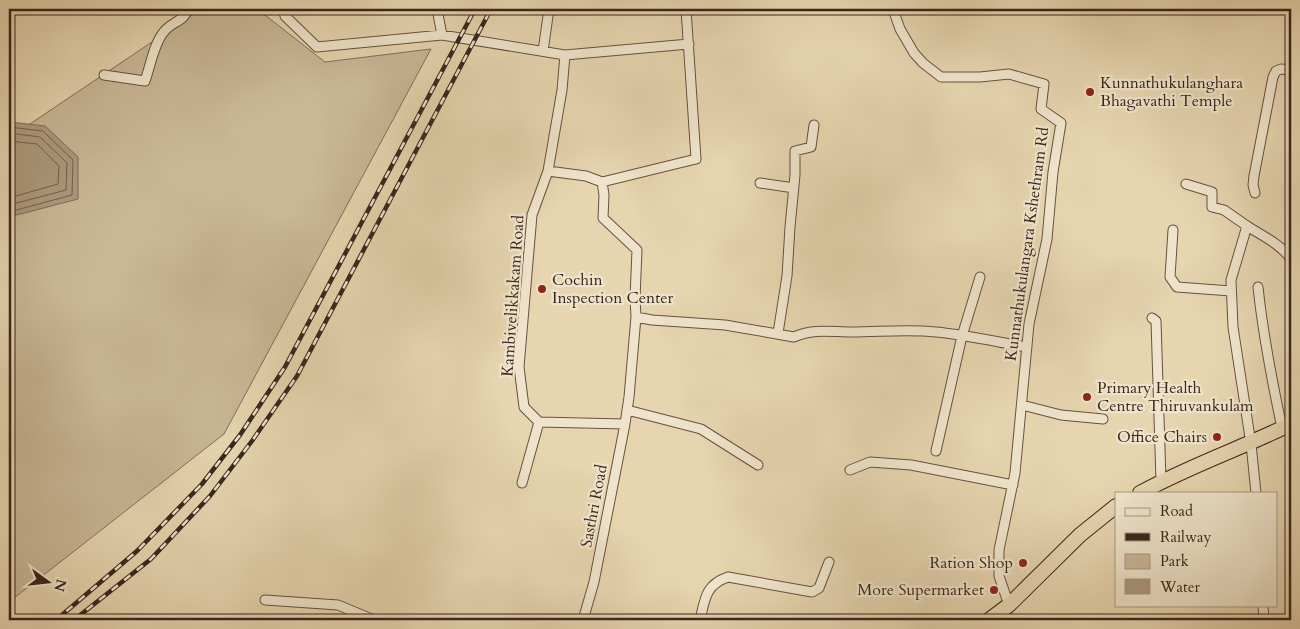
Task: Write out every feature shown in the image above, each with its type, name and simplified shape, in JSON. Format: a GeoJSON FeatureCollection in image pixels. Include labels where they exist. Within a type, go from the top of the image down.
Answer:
{"type":"FeatureCollection","features":[{"type":"Feature","properties":{"kind":"highway"},"geometry":{"type":"LineString","coordinates":[[1142,492],[1161,481],[1250,444],[1287,426]]}},
{"type":"Feature","properties":{"kind":"highway"},"geometry":{"type":"LineString","coordinates":[[989,620],[1009,604],[1080,534],[1115,507]]}},
{"type":"Feature","properties":{"kind":"street"},"geometry":{"type":"LineString","coordinates":[[104,75],[145,81],[163,32],[182,19],[188,9]]}},
{"type":"Feature","properties":{"kind":"street"},"geometry":{"type":"LineString","coordinates":[[284,9],[285,16],[317,46],[442,35],[476,39],[492,44],[565,55],[689,44]]}},
{"type":"Feature","properties":{"kind":"street"},"geometry":{"type":"LineString","coordinates":[[437,9],[442,35]]}},
{"type":"Feature","properties":{"kind":"street"},"geometry":{"type":"LineString","coordinates":[[543,51],[549,9]]}},
{"type":"Feature","properties":{"kind":"street"},"geometry":{"type":"LineString","coordinates":[[548,171],[586,176],[602,182],[696,159],[686,9]]}},
{"type":"Feature","properties":{"kind":"street","name":"Kunnathukulangara Kshethram Rd"},"geometry":{"type":"LineString","coordinates":[[893,9],[900,29],[914,53],[941,77],[980,77],[1009,74],[1044,84],[1041,109],[1061,123],[1053,172],[1047,239],[1029,324],[1013,484],[999,550],[999,576],[1009,604]]}},
{"type":"Feature","properties":{"kind":"street","name":"Kambivelikkakam Road"},"geometry":{"type":"LineString","coordinates":[[539,422],[524,407],[519,367],[532,215],[548,171],[562,90],[565,55]]}},
{"type":"Feature","properties":{"kind":"street"},"geometry":{"type":"LineString","coordinates":[[1256,193],[1253,184],[1254,176],[1273,76],[1276,71],[1281,69],[1291,70]]}},
{"type":"Feature","properties":{"kind":"street"},"geometry":{"type":"LineString","coordinates":[[778,333],[787,276],[795,151],[811,147],[814,125]]}},
{"type":"Feature","properties":{"kind":"street","name":"Sasthri Road"},"geometry":{"type":"LineString","coordinates":[[583,620],[594,582],[625,424],[636,317],[637,250],[602,218],[604,195],[602,182]]}},
{"type":"Feature","properties":{"kind":"street"},"geometry":{"type":"LineString","coordinates":[[760,184],[794,188]]}},
{"type":"Feature","properties":{"kind":"street"},"geometry":{"type":"LineString","coordinates":[[1186,184],[1212,192],[1212,207],[1224,210],[1276,244],[1286,251],[1291,259]]}},
{"type":"Feature","properties":{"kind":"street"},"geometry":{"type":"LineString","coordinates":[[1247,226],[1231,280],[1231,290],[1233,328],[1256,492]]}},
{"type":"Feature","properties":{"kind":"street"},"geometry":{"type":"LineString","coordinates":[[1173,230],[1170,277],[1177,287],[1231,290]]}},
{"type":"Feature","properties":{"kind":"street"},"geometry":{"type":"LineString","coordinates":[[936,451],[962,336],[980,277]]}},
{"type":"Feature","properties":{"kind":"street"},"geometry":{"type":"LineString","coordinates":[[1258,287],[1270,374],[1287,426]]}},
{"type":"Feature","properties":{"kind":"street"},"geometry":{"type":"LineString","coordinates":[[636,317],[652,320],[725,325],[794,337],[816,331],[901,330],[935,332],[1027,347]]}},
{"type":"Feature","properties":{"kind":"street"},"geometry":{"type":"LineString","coordinates":[[1152,318],[1156,321],[1161,481]]}},
{"type":"Feature","properties":{"kind":"street"},"geometry":{"type":"LineString","coordinates":[[1022,405],[1062,415],[1103,419]]}},
{"type":"Feature","properties":{"kind":"street"},"geometry":{"type":"LineString","coordinates":[[627,410],[701,429],[758,465]]}},
{"type":"Feature","properties":{"kind":"street"},"geometry":{"type":"LineString","coordinates":[[522,483],[539,422],[625,424]]}},
{"type":"Feature","properties":{"kind":"street"},"geometry":{"type":"LineString","coordinates":[[850,470],[870,462],[911,465],[1013,484]]}},
{"type":"Feature","properties":{"kind":"street"},"geometry":{"type":"LineString","coordinates":[[700,620],[707,592],[719,580],[728,577],[812,592],[819,588],[829,562]]}},
{"type":"Feature","properties":{"kind":"street"},"geometry":{"type":"LineString","coordinates":[[265,600],[338,606],[374,620]]}},
{"type":"Feature","properties":{"kind":"street"},"geometry":{"type":"LineString","coordinates":[[1263,606],[1264,620]]}},
{"type":"Feature","properties":{"kind":"green space"},"geometry":{"type":"Polygon","coordinates":[[[201,9],[242,9],[265,15],[325,62],[431,49],[224,434],[9,602],[9,138],[201,9]]]}},
{"type":"Feature","properties":{"kind":"water"},"geometry":{"type":"Polygon","coordinates":[[[10,122],[45,126],[78,157],[78,199],[9,217],[10,122]]]}},
{"type":"Feature","properties":{"kind":"railway"},"geometry":{"type":"LineString","coordinates":[[53,620],[62,615],[137,551],[202,484],[240,435],[285,367],[475,9]]}},
{"type":"Feature","properties":{"kind":"railway"},"geometry":{"type":"LineString","coordinates":[[74,620],[151,559],[210,496],[252,441],[297,376],[491,9]]}},
{"type":"Feature","properties":{"kind":"place","name":"Kunnathukulanghara Bhagavathi Temple"},"geometry":{"type":"Point","coordinates":[1090,92]}},
{"type":"Feature","properties":{"kind":"place","name":"Cochin Inspection Center"},"geometry":{"type":"Point","coordinates":[542,289]}},
{"type":"Feature","properties":{"kind":"place","name":"Primary Health Centre Thiruvankulam"},"geometry":{"type":"Point","coordinates":[1087,397]}},
{"type":"Feature","properties":{"kind":"place","name":"Office Chairs"},"geometry":{"type":"Point","coordinates":[1217,437]}},
{"type":"Feature","properties":{"kind":"place","name":"Ration Shop"},"geometry":{"type":"Point","coordinates":[1023,563]}},
{"type":"Feature","properties":{"kind":"place","name":"More Supermarket"},"geometry":{"type":"Point","coordinates":[994,590]}}]}
